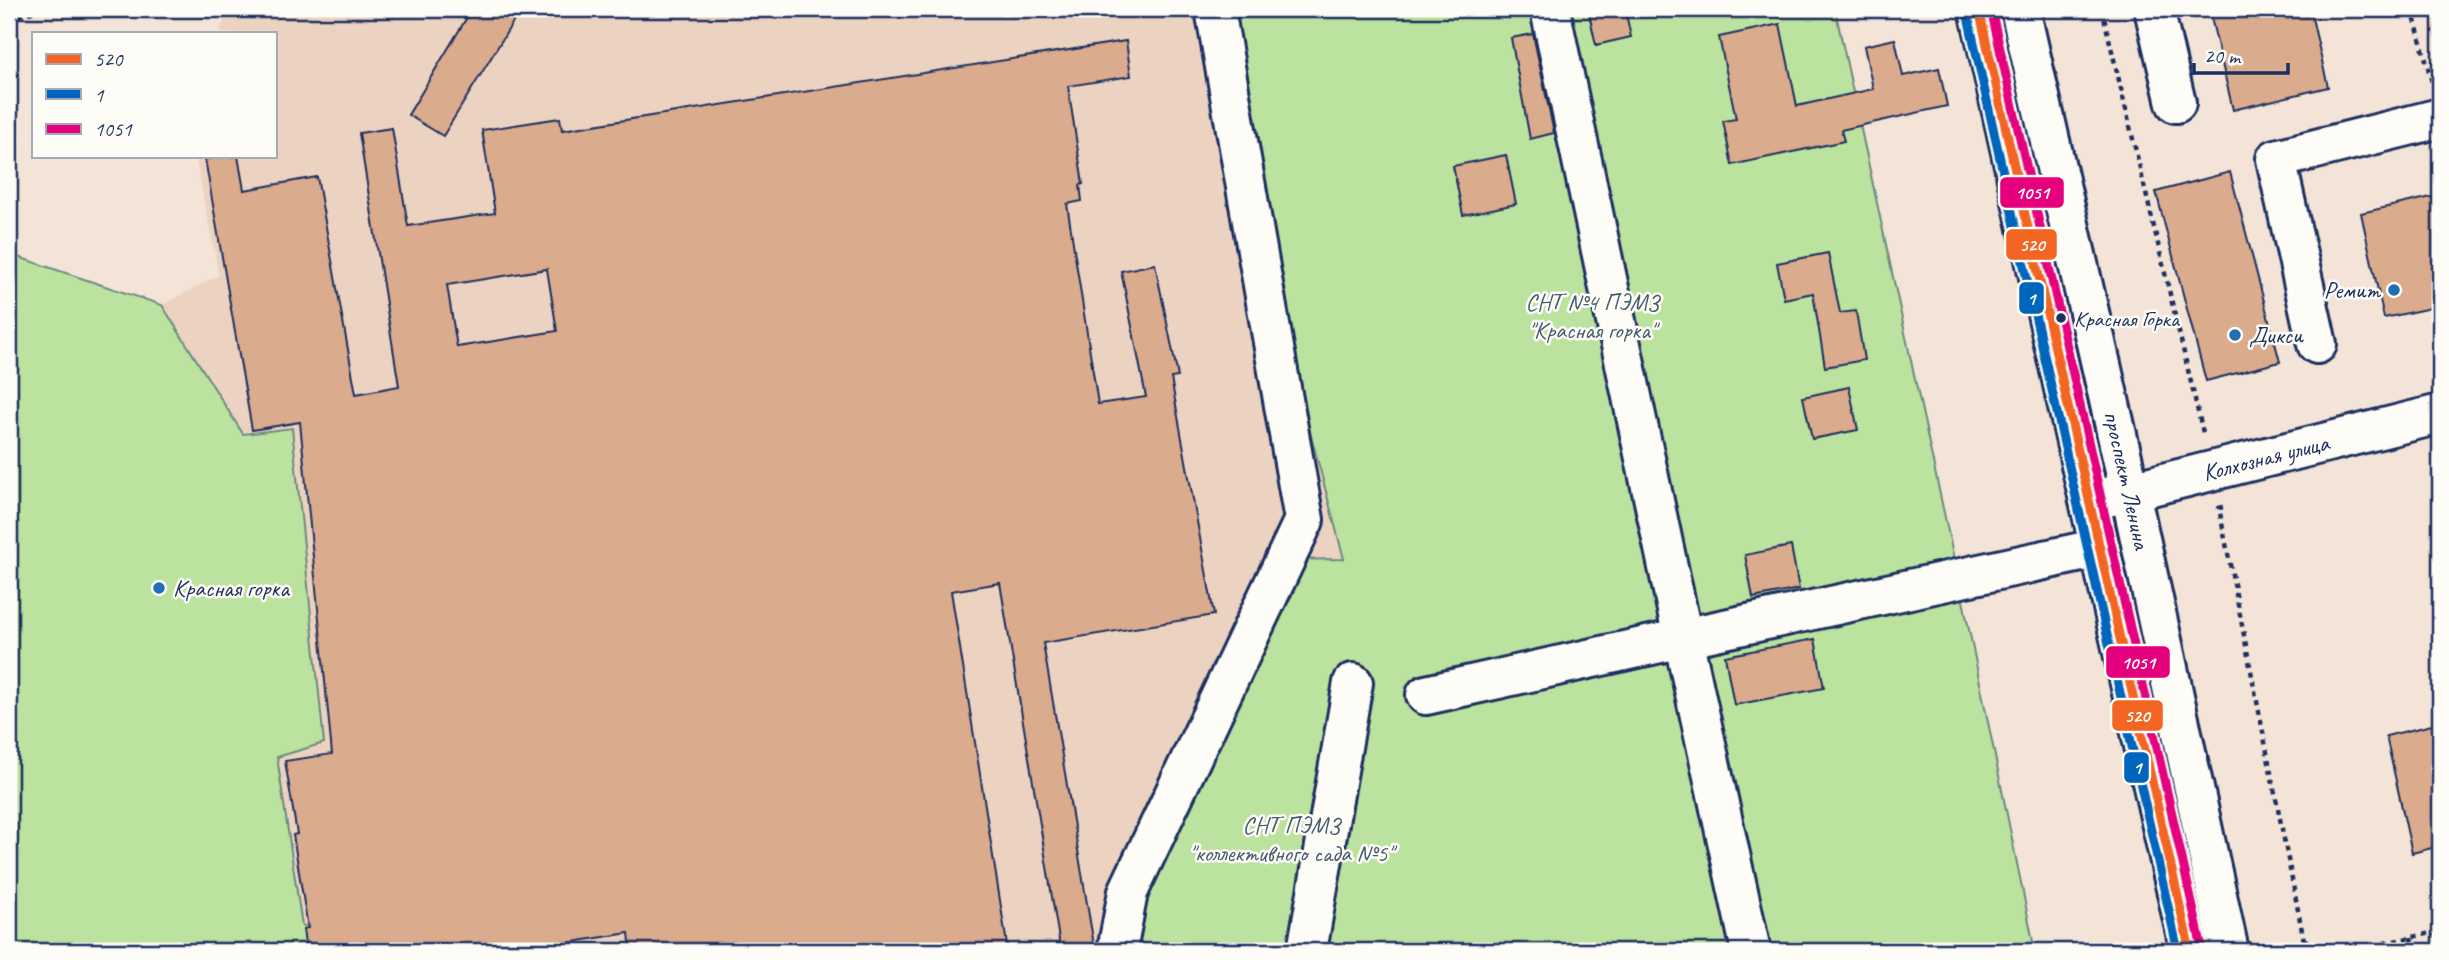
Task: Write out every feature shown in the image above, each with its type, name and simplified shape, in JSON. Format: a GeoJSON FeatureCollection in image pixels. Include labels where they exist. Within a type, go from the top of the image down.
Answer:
{"type":"FeatureCollection","features":[{"type":"Feature","properties":{"kind":"main road"},"geometry":{"type":"LineString","coordinates":[[1117,951],[1128,892],[1304,520],[1215,9]]}},
{"type":"Feature","properties":{"kind":"main road"},"geometry":{"type":"LineString","coordinates":[[1550,9],[1751,951]]}},
{"type":"Feature","properties":{"kind":"main road","name":"проспект Ленина"},"geometry":{"type":"LineString","coordinates":[[1979,9],[2190,951]]}},
{"type":"Feature","properties":{"kind":"main road","name":"проспект Ленина"},"geometry":{"type":"LineString","coordinates":[[2020,9],[2130,492],[2229,951]]}},
{"type":"Feature","properties":{"kind":"main road"},"geometry":{"type":"LineString","coordinates":[[2154,9],[2176,103]]}},
{"type":"Feature","properties":{"kind":"main road"},"geometry":{"type":"LineString","coordinates":[[2317,344],[2276,159],[2379,132],[2437,102]]}},
{"type":"Feature","properties":{"kind":"main road","name":"Колхозная улица"},"geometry":{"type":"LineString","coordinates":[[2091,501],[2440,414]]}},
{"type":"Feature","properties":{"kind":"main road"},"geometry":{"type":"LineString","coordinates":[[1426,695],[2100,548]]}},
{"type":"Feature","properties":{"kind":"main road"},"geometry":{"type":"LineString","coordinates":[[1307,951],[1353,683]]}},
{"type":"Feature","properties":{"kind":"path"},"geometry":{"type":"LineString","coordinates":[[9,19],[42,9]]}},
{"type":"Feature","properties":{"kind":"path"},"geometry":{"type":"LineString","coordinates":[[2102,9],[2204,438]]}},
{"type":"Feature","properties":{"kind":"path"},"geometry":{"type":"LineString","coordinates":[[2412,9],[2437,102]]}},
{"type":"Feature","properties":{"kind":"path"},"geometry":{"type":"LineString","coordinates":[[2219,508],[2305,951]]}},
{"type":"Feature","properties":{"kind":"path"},"geometry":{"type":"LineString","coordinates":[[2345,951],[2440,931]]}},
{"type":"Feature","properties":{"kind":"path"},"geometry":{"type":"LineString","coordinates":[[2432,933],[2440,938]]}},
{"type":"Feature","properties":{"kind":"path"},"geometry":{"type":"LineString","coordinates":[[2411,937],[2413,951]]}},
{"type":"Feature","properties":{"kind":"path"},"geometry":{"type":"LineString","coordinates":[[2303,939],[2328,951]]}},
{"type":"Feature","properties":{"kind":"shaded area"},"geometry":{"type":"Polygon","coordinates":[[[227,9],[1197,9],[1344,560],[1152,881],[1137,951],[354,951],[349,920],[302,926],[277,757],[324,742],[292,428],[243,434],[162,305],[219,275],[195,158],[276,158],[276,32],[220,32],[227,9]]]}},
{"type":"Feature","properties":{"kind":"green space","name":"СНТ №4 ПЭМЗ \"Красная горка\""},"geometry":{"type":"Polygon","coordinates":[[[1197,9],[1835,9],[1965,610],[2035,951],[1137,951],[1152,881],[1284,560],[1344,559],[1197,9]]]}},
{"type":"Feature","properties":{"kind":"green space","name":"Красная горка"},"geometry":{"type":"Polygon","coordinates":[[[9,254],[162,305],[243,434],[292,428],[324,743],[277,757],[302,926],[349,920],[354,951],[9,951],[9,254]]]}},
{"type":"Feature","properties":{"kind":"building"},"geometry":{"type":"Polygon","coordinates":[[[472,9],[521,9],[443,136],[408,115],[472,9]]]}},
{"type":"Feature","properties":{"kind":"building"},"geometry":{"type":"Polygon","coordinates":[[[1588,9],[1625,9],[1631,37],[1596,45],[1588,9]]]}},
{"type":"Feature","properties":{"kind":"building"},"geometry":{"type":"Polygon","coordinates":[[[2209,9],[2310,9],[2328,87],[2233,110],[2209,9]]]}},
{"type":"Feature","properties":{"kind":"building"},"geometry":{"type":"Polygon","coordinates":[[[1780,24],[1797,106],[1873,89],[1864,46],[1895,39],[1903,76],[1939,68],[1947,106],[1841,130],[1844,141],[1732,165],[1723,121],[1736,119],[1719,37],[1780,24]]]}},
{"type":"Feature","properties":{"kind":"building"},"geometry":{"type":"Polygon","coordinates":[[[1533,34],[1554,133],[1530,139],[1511,38],[1533,34]]]}},
{"type":"Feature","properties":{"kind":"building"},"geometry":{"type":"Polygon","coordinates":[[[1126,41],[1131,76],[1068,86],[1083,184],[1080,185],[1082,201],[1067,204],[1098,404],[1146,397],[1121,271],[1155,264],[1178,377],[1171,378],[1214,615],[1043,643],[1093,939],[1091,951],[1058,951],[1059,939],[1000,583],[951,591],[1008,951],[631,951],[629,933],[547,946],[548,951],[306,951],[303,929],[308,928],[293,835],[297,834],[285,761],[332,754],[300,422],[252,430],[205,159],[238,158],[244,190],[317,177],[356,394],[399,386],[359,133],[392,128],[408,226],[495,213],[482,130],[560,118],[562,130],[1126,41]],[[547,269],[447,285],[457,347],[557,331],[547,269]]]}},
{"type":"Feature","properties":{"kind":"building"},"geometry":{"type":"Polygon","coordinates":[[[1506,155],[1516,204],[1463,215],[1453,166],[1506,155]]]}},
{"type":"Feature","properties":{"kind":"building"},"geometry":{"type":"Polygon","coordinates":[[[2230,172],[2280,362],[2206,381],[2156,192],[2230,172]]]}},
{"type":"Feature","properties":{"kind":"building"},"geometry":{"type":"Polygon","coordinates":[[[2440,195],[2440,306],[2384,318],[2361,213],[2440,195]]]}},
{"type":"Feature","properties":{"kind":"building"},"geometry":{"type":"Polygon","coordinates":[[[1828,253],[1840,313],[1856,311],[1864,360],[1825,367],[1813,293],[1784,299],[1777,263],[1828,253]]]}},
{"type":"Feature","properties":{"kind":"building"},"geometry":{"type":"Polygon","coordinates":[[[1849,387],[1858,430],[1812,439],[1803,397],[1849,387]]]}},
{"type":"Feature","properties":{"kind":"building"},"geometry":{"type":"Polygon","coordinates":[[[1791,546],[1799,589],[1753,598],[1745,555],[1791,546]]]}},
{"type":"Feature","properties":{"kind":"building"},"geometry":{"type":"Polygon","coordinates":[[[1815,639],[1824,688],[1734,705],[1725,656],[1815,639]]]}},
{"type":"Feature","properties":{"kind":"building"},"geometry":{"type":"Polygon","coordinates":[[[2440,723],[2440,846],[2412,853],[2386,736],[2440,723]]]}},
{"type":"Feature","properties":{"kind":"transit line","name":"520"},"geometry":{"type":"LineString","coordinates":[[1979,9],[2190,951]]}},
{"type":"Feature","properties":{"kind":"transit line","name":"1051"},"geometry":{"type":"LineString","coordinates":[[1991,9],[2202,948]]}},
{"type":"Feature","properties":{"kind":"transit line","name":"1"},"geometry":{"type":"LineString","coordinates":[[1967,12],[2178,951]]}},
{"type":"Feature","properties":{"kind":"place","name":"Ремит"},"geometry":{"type":"Point","coordinates":[2394,290]}},
{"type":"Feature","properties":{"kind":"place","name":"Красная Горка"},"geometry":{"type":"Point","coordinates":[2061,318]}},
{"type":"Feature","properties":{"kind":"place","name":"Дикси"},"geometry":{"type":"Point","coordinates":[2235,335]}},
{"type":"Feature","properties":{"kind":"place","name":"Красная горка"},"geometry":{"type":"Point","coordinates":[159,588]}},
{"type":"Feature","properties":{"kind":"park label","name":"СНТ ПЭМЗ \"коллективного сада №5\""},"geometry":{"type":"Point","coordinates":[1291,839]}}]}
